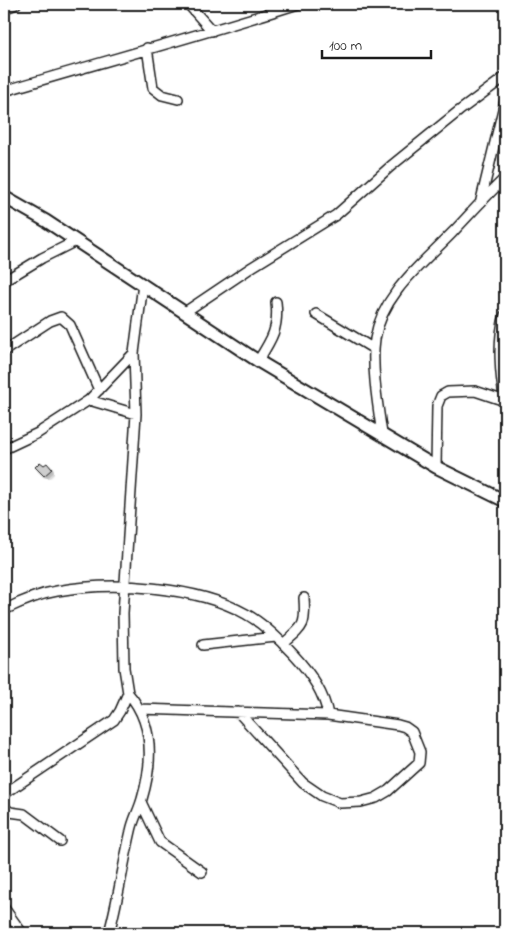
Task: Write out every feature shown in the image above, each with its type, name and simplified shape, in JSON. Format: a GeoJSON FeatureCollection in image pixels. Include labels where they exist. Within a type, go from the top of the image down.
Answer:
{"type":"FeatureCollection","features":[{"type":"Feature","properties":{"kind":"main road"},"geometry":{"type":"LineString","coordinates":[[4,197],[46,221],[258,361],[436,467],[505,501]]}},
{"type":"Feature","properties":{"kind":"street"},"geometry":{"type":"LineString","coordinates":[[4,9],[16,4]]}},
{"type":"Feature","properties":{"kind":"street"},"geometry":{"type":"LineString","coordinates":[[188,4],[212,31]]}},
{"type":"Feature","properties":{"kind":"street"},"geometry":{"type":"LineString","coordinates":[[4,91],[298,4]]}},
{"type":"Feature","properties":{"kind":"street"},"geometry":{"type":"LineString","coordinates":[[147,48],[152,88],[162,95],[178,99]]}},
{"type":"Feature","properties":{"kind":"street"},"geometry":{"type":"LineString","coordinates":[[185,312],[252,267],[336,215],[391,166],[459,111],[505,77]]}},
{"type":"Feature","properties":{"kind":"street"},"geometry":{"type":"LineString","coordinates":[[481,200],[505,101]]}},
{"type":"Feature","properties":{"kind":"street"},"geometry":{"type":"LineString","coordinates":[[382,434],[374,349],[378,326],[396,291],[409,275],[459,226],[481,200],[505,178]]}},
{"type":"Feature","properties":{"kind":"street"},"geometry":{"type":"LineString","coordinates":[[4,281],[42,258],[76,241]]}},
{"type":"Feature","properties":{"kind":"street"},"geometry":{"type":"LineString","coordinates":[[109,933],[131,828],[141,802],[148,770],[149,738],[140,709],[128,693],[124,668],[123,642],[136,414],[134,353],[143,284]]}},
{"type":"Feature","properties":{"kind":"street"},"geometry":{"type":"LineString","coordinates":[[258,361],[275,332],[276,302]]}},
{"type":"Feature","properties":{"kind":"street"},"geometry":{"type":"LineString","coordinates":[[316,314],[374,349]]}},
{"type":"Feature","properties":{"kind":"street"},"geometry":{"type":"LineString","coordinates":[[436,467],[437,406],[441,396],[448,392],[476,391],[505,400],[500,341],[501,328],[505,316]]}},
{"type":"Feature","properties":{"kind":"street"},"geometry":{"type":"LineString","coordinates":[[4,351],[50,321],[61,317],[70,325],[99,390]]}},
{"type":"Feature","properties":{"kind":"street"},"geometry":{"type":"LineString","coordinates":[[4,450],[38,433],[89,400],[134,353]]}},
{"type":"Feature","properties":{"kind":"street"},"geometry":{"type":"LineString","coordinates":[[89,400],[136,414]]}},
{"type":"Feature","properties":{"kind":"street"},"geometry":{"type":"LineString","coordinates":[[4,610],[58,591],[125,586],[180,591],[205,598],[247,615],[276,637],[298,659],[315,682],[327,705],[328,715]]}},
{"type":"Feature","properties":{"kind":"street"},"geometry":{"type":"LineString","coordinates":[[283,644],[303,624],[306,618],[304,598]]}},
{"type":"Feature","properties":{"kind":"street"},"geometry":{"type":"LineString","coordinates":[[203,645],[276,637]]}},
{"type":"Feature","properties":{"kind":"street"},"geometry":{"type":"LineString","coordinates":[[4,794],[114,720],[128,693]]}},
{"type":"Feature","properties":{"kind":"street"},"geometry":{"type":"LineString","coordinates":[[140,709],[238,712],[328,715],[405,726],[412,732],[418,744],[419,763],[388,791],[376,798],[360,802],[340,802],[322,796],[302,783],[238,712]]}},
{"type":"Feature","properties":{"kind":"street"},"geometry":{"type":"LineString","coordinates":[[141,802],[160,842],[202,872]]}},
{"type":"Feature","properties":{"kind":"street"},"geometry":{"type":"LineString","coordinates":[[4,807],[10,812],[24,814],[60,841]]}},
{"type":"Feature","properties":{"kind":"street"},"geometry":{"type":"LineString","coordinates":[[4,908],[22,933]]}},
{"type":"Feature","properties":{"kind":"building"},"geometry":{"type":"Polygon","coordinates":[[[40,462],[44,465],[47,463],[52,469],[44,476],[35,467],[40,462]]]}}]}
